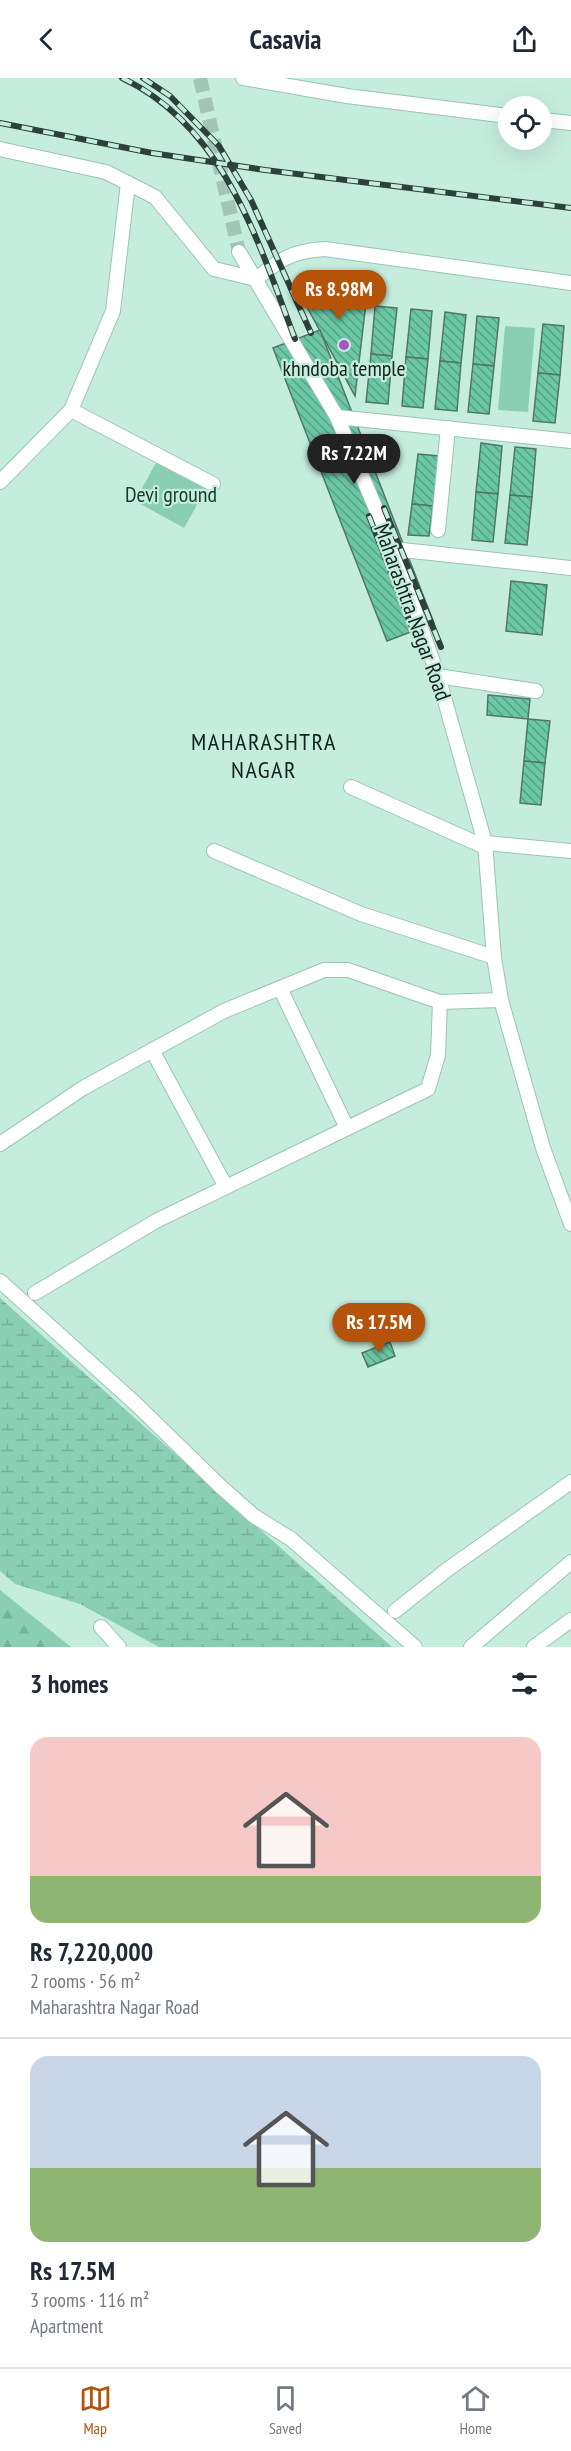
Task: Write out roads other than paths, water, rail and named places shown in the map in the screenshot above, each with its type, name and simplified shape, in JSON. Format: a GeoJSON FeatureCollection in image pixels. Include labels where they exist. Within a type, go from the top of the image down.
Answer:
{"type":"FeatureCollection","features":[{"type":"Feature","properties":{"kind":"street"},"geometry":{"type":"LineString","coordinates":[[243,78],[347,96],[498,115]]}},
{"type":"Feature","properties":{"kind":"street"},"geometry":{"type":"LineString","coordinates":[[552,121],[571,123]]}},
{"type":"Feature","properties":{"kind":"street"},"geometry":{"type":"LineString","coordinates":[[0,149],[106,172],[128,183],[155,197],[214,269],[256,279],[284,257],[302,250],[325,249],[571,283]]}},
{"type":"Feature","properties":{"kind":"street"},"geometry":{"type":"LineString","coordinates":[[0,482],[71,410],[113,311],[128,183]]}},
{"type":"Feature","properties":{"kind":"street","name":"Maharashtra Nagar Road"},"geometry":{"type":"LineString","coordinates":[[239,252],[337,417],[393,549],[438,676],[485,845],[494,957],[501,1000],[543,1148],[571,1224]]}},
{"type":"Feature","properties":{"kind":"street"},"geometry":{"type":"LineString","coordinates":[[71,410],[213,484]]}},
{"type":"Feature","properties":{"kind":"street"},"geometry":{"type":"LineString","coordinates":[[337,417],[571,441]]}},
{"type":"Feature","properties":{"kind":"street"},"geometry":{"type":"LineString","coordinates":[[438,530],[448,428]]}},
{"type":"Feature","properties":{"kind":"street"},"geometry":{"type":"LineString","coordinates":[[393,549],[571,567]]}},
{"type":"Feature","properties":{"kind":"street"},"geometry":{"type":"LineString","coordinates":[[438,676],[536,691]]}},
{"type":"Feature","properties":{"kind":"street"},"geometry":{"type":"LineString","coordinates":[[351,787],[485,845],[571,851]]}},
{"type":"Feature","properties":{"kind":"street"},"geometry":{"type":"LineString","coordinates":[[214,851],[361,914],[494,957]]}},
{"type":"Feature","properties":{"kind":"street"},"geometry":{"type":"LineString","coordinates":[[0,1144],[83,1088],[224,1011],[324,970],[348,970],[440,1002],[501,1000]]}},
{"type":"Feature","properties":{"kind":"street"},"geometry":{"type":"LineString","coordinates":[[280,988],[347,1128]]}},
{"type":"Feature","properties":{"kind":"street"},"geometry":{"type":"LineString","coordinates":[[35,1293],[156,1221],[428,1089],[438,1055],[440,1002]]}},
{"type":"Feature","properties":{"kind":"street"},"geometry":{"type":"LineString","coordinates":[[152,1050],[226,1187]]}},
{"type":"Feature","properties":{"kind":"street"},"geometry":{"type":"LineString","coordinates":[[0,1281],[137,1405],[221,1487],[254,1515],[291,1539],[415,1647]]}},
{"type":"Feature","properties":{"kind":"street"},"geometry":{"type":"LineString","coordinates":[[395,1611],[448,1569],[571,1482]]}},
{"type":"Feature","properties":{"kind":"street"},"geometry":{"type":"LineString","coordinates":[[471,1647],[571,1562]]}},
{"type":"Feature","properties":{"kind":"street"},"geometry":{"type":"LineString","coordinates":[[534,1647],[571,1620]]}},
{"type":"Feature","properties":{"kind":"street"},"geometry":{"type":"LineString","coordinates":[[101,1627],[119,1647]]}},
{"type":"Feature","properties":{"kind":"tunnel"},"geometry":{"type":"LineString","coordinates":[[200,78],[239,252]]}},
{"type":"Feature","properties":{"kind":"railway"},"geometry":{"type":"LineString","coordinates":[[122,78],[157,99],[187,125],[212,156],[251,226],[295,339]]}},
{"type":"Feature","properties":{"kind":"railway"},"geometry":{"type":"LineString","coordinates":[[143,78],[170,96],[219,146],[251,200],[311,333]]}},
{"type":"Feature","properties":{"kind":"railway"},"geometry":{"type":"LineString","coordinates":[[0,123],[152,153],[265,170],[571,208]]}},
{"type":"Feature","properties":{"kind":"railway"},"geometry":{"type":"LineString","coordinates":[[384,508],[441,647]]}},
{"type":"Feature","properties":{"kind":"railway"},"geometry":{"type":"LineString","coordinates":[[369,516],[422,653]]}},
{"type":"Feature","properties":{"kind":"place","name":"khndoba temple"},"geometry":{"type":"Point","coordinates":[344,345]}},
{"type":"Feature","properties":{"kind":"district","name":"MAHARASHTRA NAGAR"},"geometry":{"type":"Point","coordinates":[264,755]}},
{"type":"Feature","properties":{"kind":"park label","name":"Devi ground"},"geometry":{"type":"Point","coordinates":[171,494]}}]}
